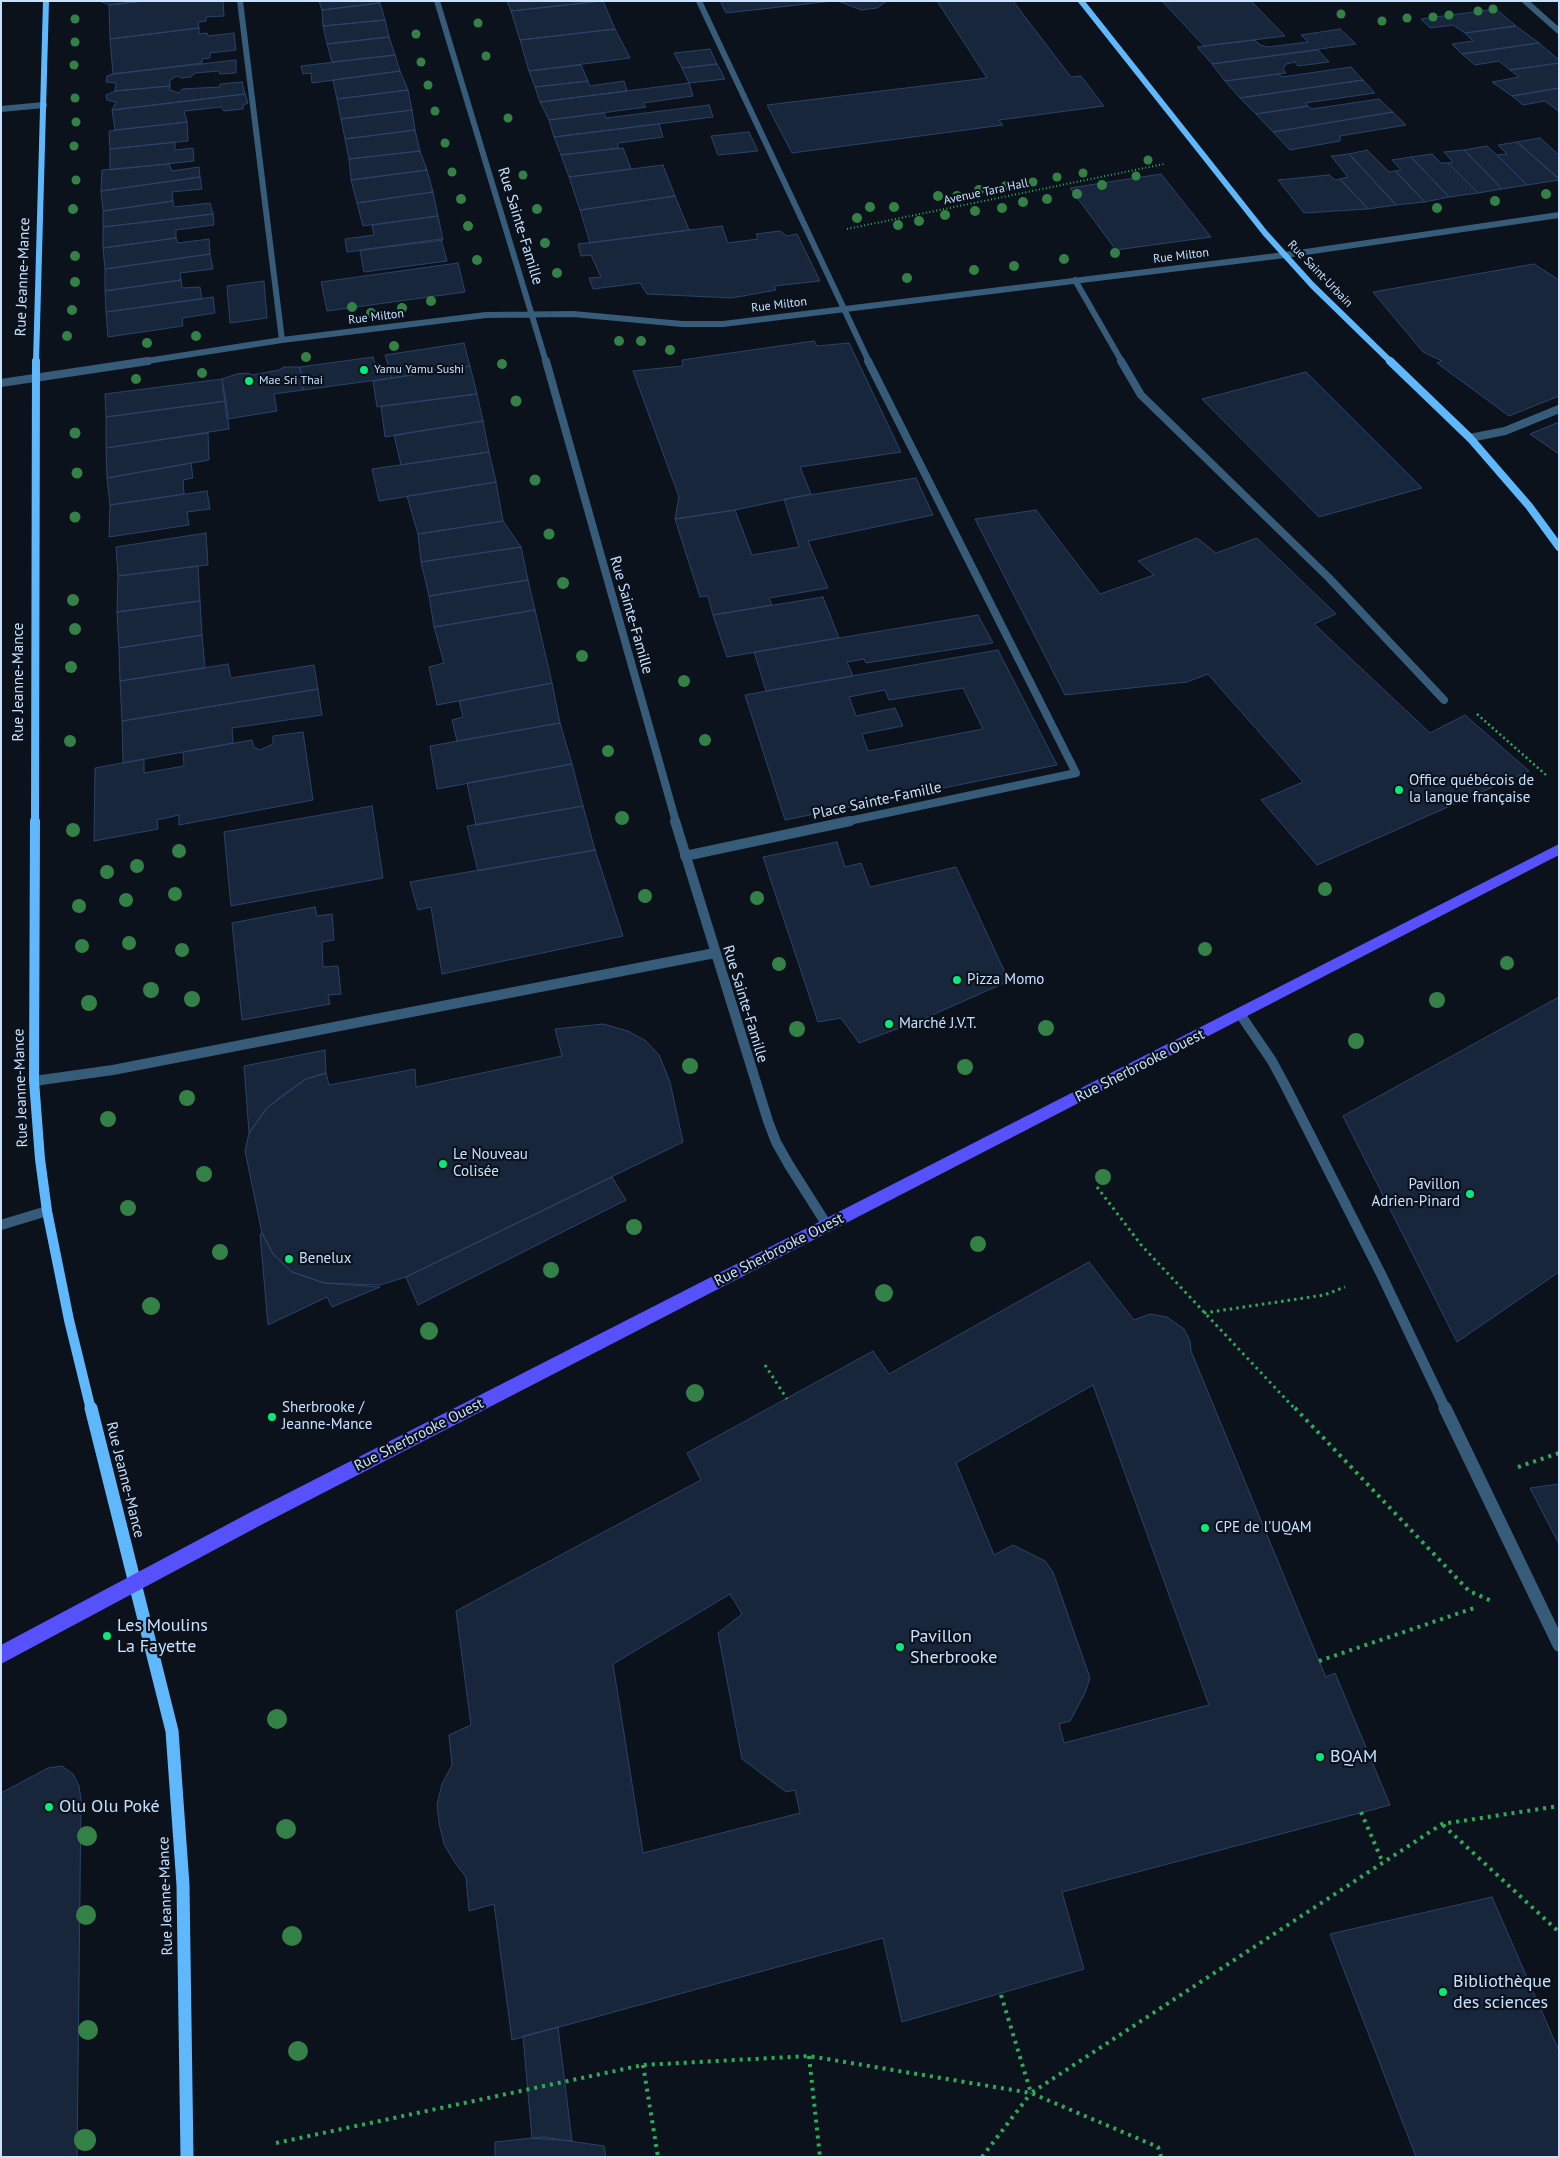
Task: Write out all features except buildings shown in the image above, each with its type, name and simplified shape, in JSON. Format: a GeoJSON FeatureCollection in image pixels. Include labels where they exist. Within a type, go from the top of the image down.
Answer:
{"type":"FeatureCollection","features":[{"type":"Feature","properties":{"kind":"main road","name":"Rue Sherbrooke Ouest"},"geometry":{"type":"LineString","coordinates":[[1,1655],[255,1519],[1559,849]]}},
{"type":"Feature","properties":{"kind":"street","name":"Rue Jeanne-Mance"},"geometry":{"type":"LineString","coordinates":[[46,1],[36,378],[34,1081],[40,1159],[47,1211],[69,1320],[134,1585],[172,1730],[178,1791],[182,1885],[187,2157]]}},
{"type":"Feature","properties":{"kind":"street"},"geometry":{"type":"LineString","coordinates":[[240,1],[282,340]]}},
{"type":"Feature","properties":{"kind":"street","name":"Rue Sainte-Famille"},"geometry":{"type":"LineString","coordinates":[[437,1],[533,314],[685,856],[715,953],[776,1142],[827,1225]]}},
{"type":"Feature","properties":{"kind":"street"},"geometry":{"type":"LineString","coordinates":[[699,1],[812,236],[842,308]]}},
{"type":"Feature","properties":{"kind":"street","name":"Rue Saint-Urbain"},"geometry":{"type":"LineString","coordinates":[[1081,1],[1285,255],[1312,285],[1470,438],[1529,506],[1559,547]]}},
{"type":"Feature","properties":{"kind":"street"},"geometry":{"type":"LineString","coordinates":[[1525,1],[1559,31]]}},
{"type":"Feature","properties":{"kind":"street"},"geometry":{"type":"LineString","coordinates":[[1,109],[44,105]]}},
{"type":"Feature","properties":{"kind":"street","name":"Rue Milton"},"geometry":{"type":"LineString","coordinates":[[1,383],[282,340],[486,315],[573,314],[682,324],[723,324],[1285,255],[1559,215]]}},
{"type":"Feature","properties":{"kind":"street"},"geometry":{"type":"LineString","coordinates":[[1075,280],[1141,395],[1329,578],[1444,700]]}},
{"type":"Feature","properties":{"kind":"street","name":"Place Sainte-Famille"},"geometry":{"type":"LineString","coordinates":[[685,856],[1076,773],[842,308]]}},
{"type":"Feature","properties":{"kind":"street"},"geometry":{"type":"LineString","coordinates":[[1470,438],[1506,431],[1559,409]]}},
{"type":"Feature","properties":{"kind":"street"},"geometry":{"type":"LineString","coordinates":[[34,1081],[113,1070],[715,953]]}},
{"type":"Feature","properties":{"kind":"street"},"geometry":{"type":"LineString","coordinates":[[1240,1014],[1272,1061],[1286,1086],[1381,1274],[1559,1645]]}},
{"type":"Feature","properties":{"kind":"street"},"geometry":{"type":"LineString","coordinates":[[1,1224],[47,1211]]}},
{"type":"Feature","properties":{"kind":"path","name":"Avenue Tara Hall"},"geometry":{"type":"LineString","coordinates":[[812,236],[1165,164]]}},
{"type":"Feature","properties":{"kind":"path"},"geometry":{"type":"LineString","coordinates":[[1476,713],[1546,775]]}},
{"type":"Feature","properties":{"kind":"path"},"geometry":{"type":"LineString","coordinates":[[1097,1187],[1142,1246],[1469,1591],[1500,1605]]}},
{"type":"Feature","properties":{"kind":"path"},"geometry":{"type":"LineString","coordinates":[[1204,1313],[1324,1295],[1381,1274]]}},
{"type":"Feature","properties":{"kind":"path"},"geometry":{"type":"LineString","coordinates":[[765,1365],[787,1399]]}},
{"type":"Feature","properties":{"kind":"path"},"geometry":{"type":"LineString","coordinates":[[1319,1661],[1477,1606]]}},
{"type":"Feature","properties":{"kind":"path"},"geometry":{"type":"LineString","coordinates":[[982,2157],[1030,2093],[1442,1824],[1559,1806]]}},
{"type":"Feature","properties":{"kind":"path"},"geometry":{"type":"LineString","coordinates":[[1361,1812],[1384,1863]]}},
{"type":"Feature","properties":{"kind":"path"},"geometry":{"type":"LineString","coordinates":[[1442,1824],[1559,1932]]}},
{"type":"Feature","properties":{"kind":"path"},"geometry":{"type":"LineString","coordinates":[[1000,1994],[1030,2093]]}},
{"type":"Feature","properties":{"kind":"path"},"geometry":{"type":"LineString","coordinates":[[809,2056],[820,2157]]}},
{"type":"Feature","properties":{"kind":"path"},"geometry":{"type":"LineString","coordinates":[[276,2143],[643,2065],[809,2056],[1030,2093],[1158,2147],[1161,2157]]}},
{"type":"Feature","properties":{"kind":"path"},"geometry":{"type":"LineString","coordinates":[[643,2065],[658,2157]]}},
{"type":"Feature","properties":{"kind":"place","name":"Yamu Yamu Sushi"},"geometry":{"type":"Point","coordinates":[364,370]}},
{"type":"Feature","properties":{"kind":"place","name":"Mae Sri Thai"},"geometry":{"type":"Point","coordinates":[249,381]}},
{"type":"Feature","properties":{"kind":"place","name":"Office québécois de la langue française"},"geometry":{"type":"Point","coordinates":[1399,790]}},
{"type":"Feature","properties":{"kind":"place","name":"Pizza Momo"},"geometry":{"type":"Point","coordinates":[957,980]}},
{"type":"Feature","properties":{"kind":"place","name":"Marché J.V.T."},"geometry":{"type":"Point","coordinates":[889,1024]}},
{"type":"Feature","properties":{"kind":"place","name":"Le Nouveau Colisée"},"geometry":{"type":"Point","coordinates":[443,1164]}},
{"type":"Feature","properties":{"kind":"place","name":"Pavillon Adrien-Pinard"},"geometry":{"type":"Point","coordinates":[1470,1194]}},
{"type":"Feature","properties":{"kind":"place","name":"Benelux"},"geometry":{"type":"Point","coordinates":[289,1259]}},
{"type":"Feature","properties":{"kind":"place","name":"Sherbrooke / Jeanne-Mance"},"geometry":{"type":"Point","coordinates":[272,1417]}},
{"type":"Feature","properties":{"kind":"place","name":"CPE de l'UQAM"},"geometry":{"type":"Point","coordinates":[1205,1528]}},
{"type":"Feature","properties":{"kind":"place","name":"Les Moulins La Fayette"},"geometry":{"type":"Point","coordinates":[107,1636]}},
{"type":"Feature","properties":{"kind":"place","name":"Pavillon Sherbrooke"},"geometry":{"type":"Point","coordinates":[900,1647]}},
{"type":"Feature","properties":{"kind":"place","name":"BQAM"},"geometry":{"type":"Point","coordinates":[1320,1757]}},
{"type":"Feature","properties":{"kind":"place","name":"Olu Olu Poké"},"geometry":{"type":"Point","coordinates":[49,1807]}},
{"type":"Feature","properties":{"kind":"place","name":"Bibliothèque des sciences"},"geometry":{"type":"Point","coordinates":[1443,1992]}}]}
